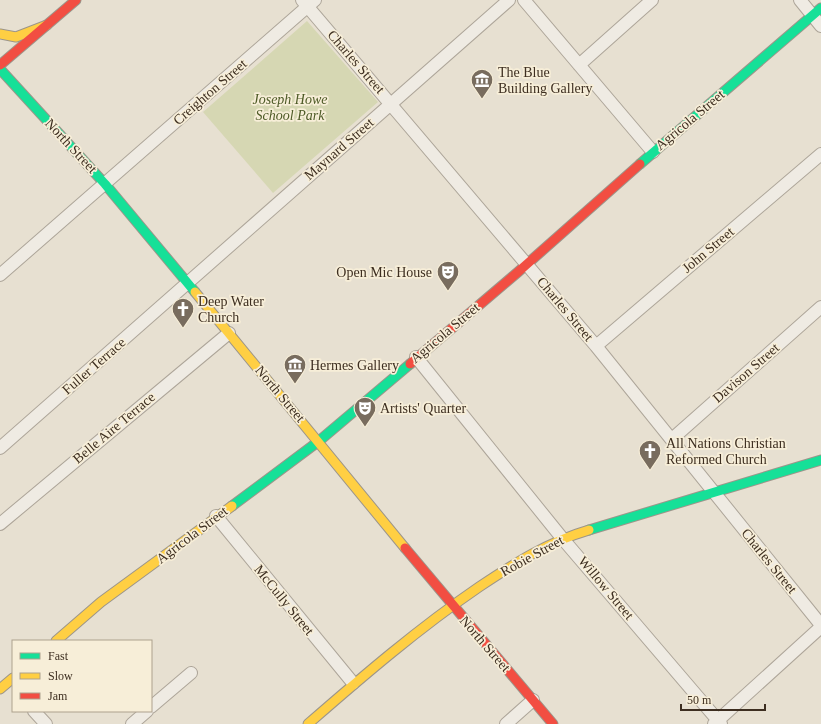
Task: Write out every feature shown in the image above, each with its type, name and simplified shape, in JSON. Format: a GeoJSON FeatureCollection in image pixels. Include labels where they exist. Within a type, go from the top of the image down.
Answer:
{"type":"FeatureCollection","features":[{"type":"Feature","properties":{"kind":"main road"},"geometry":{"type":"LineString","coordinates":[[0,65],[76,0]]}},
{"type":"Feature","properties":{"kind":"main road","name":"Agricola Street"},"geometry":{"type":"LineString","coordinates":[[57,640],[101,602],[319,441],[527,264],[653,152],[817,12]]}},
{"type":"Feature","properties":{"kind":"main road"},"geometry":{"type":"LineString","coordinates":[[0,34],[16,37],[47,25]]}},
{"type":"Feature","properties":{"kind":"main road","name":"North Street"},"geometry":{"type":"LineString","coordinates":[[0,69],[106,184],[319,441],[452,605],[553,724]]}},
{"type":"Feature","properties":{"kind":"main road","name":"Robie Street"},"geometry":{"type":"LineString","coordinates":[[308,724],[353,683],[452,605],[526,556],[562,538],[821,460]]}},
{"type":"Feature","properties":{"kind":"street","name":"Maynard Street"},"geometry":{"type":"LineString","coordinates":[[188,284],[509,0]]}},
{"type":"Feature","properties":{"kind":"street"},"geometry":{"type":"LineString","coordinates":[[524,0],[653,152]]}},
{"type":"Feature","properties":{"kind":"street"},"geometry":{"type":"LineString","coordinates":[[579,64],[652,0]]}},
{"type":"Feature","properties":{"kind":"street"},"geometry":{"type":"LineString","coordinates":[[800,0],[817,12],[821,26]]}},
{"type":"Feature","properties":{"kind":"street","name":"Charles Street"},"geometry":{"type":"LineString","coordinates":[[308,2],[596,346],[821,626]]}},
{"type":"Feature","properties":{"kind":"street","name":"Creighton Street"},"geometry":{"type":"LineString","coordinates":[[0,275],[106,184],[308,2]]}},
{"type":"Feature","properties":{"kind":"street","name":"John Street"},"geometry":{"type":"LineString","coordinates":[[596,346],[821,154]]}},
{"type":"Feature","properties":{"kind":"street","name":"Fuller Terrace"},"geometry":{"type":"LineString","coordinates":[[0,448],[188,284]]}},
{"type":"Feature","properties":{"kind":"street","name":"Davison Street"},"geometry":{"type":"LineString","coordinates":[[672,439],[821,307]]}},
{"type":"Feature","properties":{"kind":"street","name":"Belle Aire Terrace"},"geometry":{"type":"LineString","coordinates":[[0,524],[229,333]]}},
{"type":"Feature","properties":{"kind":"street","name":"Willow Street"},"geometry":{"type":"LineString","coordinates":[[416,357],[562,538],[718,723]]}},
{"type":"Feature","properties":{"kind":"street","name":"McCully Street"},"geometry":{"type":"LineString","coordinates":[[216,516],[353,683]]}},
{"type":"Feature","properties":{"kind":"street"},"geometry":{"type":"LineString","coordinates":[[718,723],[821,626]]}},
{"type":"Feature","properties":{"kind":"street"},"geometry":{"type":"LineString","coordinates":[[152,706],[191,673]]}},
{"type":"Feature","properties":{"kind":"street"},"geometry":{"type":"LineString","coordinates":[[506,724],[533,700]]}},
{"type":"Feature","properties":{"kind":"street"},"geometry":{"type":"LineString","coordinates":[[35,712],[46,724]]}},
{"type":"Feature","properties":{"kind":"street"},"geometry":{"type":"LineString","coordinates":[[132,724],[146,712]]}},
{"type":"Feature","properties":{"kind":"green space","name":"Joseph Howe School Park"},"geometry":{"type":"Polygon","coordinates":[[[307,21],[378,102],[273,193],[203,112],[307,21]]]}},
{"type":"Feature","properties":{"kind":"traffic: fast"},"geometry":{"type":"LineString","coordinates":[[640,164],[821,8]]}},
{"type":"Feature","properties":{"kind":"traffic: fast"},"geometry":{"type":"LineString","coordinates":[[0,69],[105,184],[195,292]]}},
{"type":"Feature","properties":{"kind":"traffic: fast"},"geometry":{"type":"LineString","coordinates":[[232,506],[319,441],[410,364]]}},
{"type":"Feature","properties":{"kind":"traffic: fast"},"geometry":{"type":"LineString","coordinates":[[589,530],[821,460]]}},
{"type":"Feature","properties":{"kind":"traffic: slow"},"geometry":{"type":"LineString","coordinates":[[0,34],[16,37],[47,25]]}},
{"type":"Feature","properties":{"kind":"traffic: slow"},"geometry":{"type":"LineString","coordinates":[[195,292],[405,548]]}},
{"type":"Feature","properties":{"kind":"traffic: slow"},"geometry":{"type":"LineString","coordinates":[[57,640],[101,602],[232,506]]}},
{"type":"Feature","properties":{"kind":"traffic: slow"},"geometry":{"type":"LineString","coordinates":[[308,724],[370,670],[479,587],[532,554],[574,535],[589,530]]}},
{"type":"Feature","properties":{"kind":"traffic: slow"},"geometry":{"type":"LineString","coordinates":[[0,689],[12,679]]}},
{"type":"Feature","properties":{"kind":"traffic: jam"},"geometry":{"type":"LineString","coordinates":[[0,65],[76,0]]}},
{"type":"Feature","properties":{"kind":"traffic: jam"},"geometry":{"type":"LineString","coordinates":[[410,364],[518,272],[640,164]]}},
{"type":"Feature","properties":{"kind":"traffic: jam"},"geometry":{"type":"LineString","coordinates":[[405,548],[553,724]]}},
{"type":"Feature","properties":{"kind":"place","name":"The Blue Building Gallery"},"geometry":{"type":"Point","coordinates":[482,100]}},
{"type":"Feature","properties":{"kind":"place","name":"Open Mic House"},"geometry":{"type":"Point","coordinates":[448,292]}},
{"type":"Feature","properties":{"kind":"place","name":"Deep Water Church"},"geometry":{"type":"Point","coordinates":[183,328]}},
{"type":"Feature","properties":{"kind":"place","name":"Hermes Gallery"},"geometry":{"type":"Point","coordinates":[295,384]}},
{"type":"Feature","properties":{"kind":"place","name":"Artists' Quarter"},"geometry":{"type":"Point","coordinates":[365,428]}},
{"type":"Feature","properties":{"kind":"place","name":"All Nations Christian Reformed Church"},"geometry":{"type":"Point","coordinates":[650,470]}}]}
